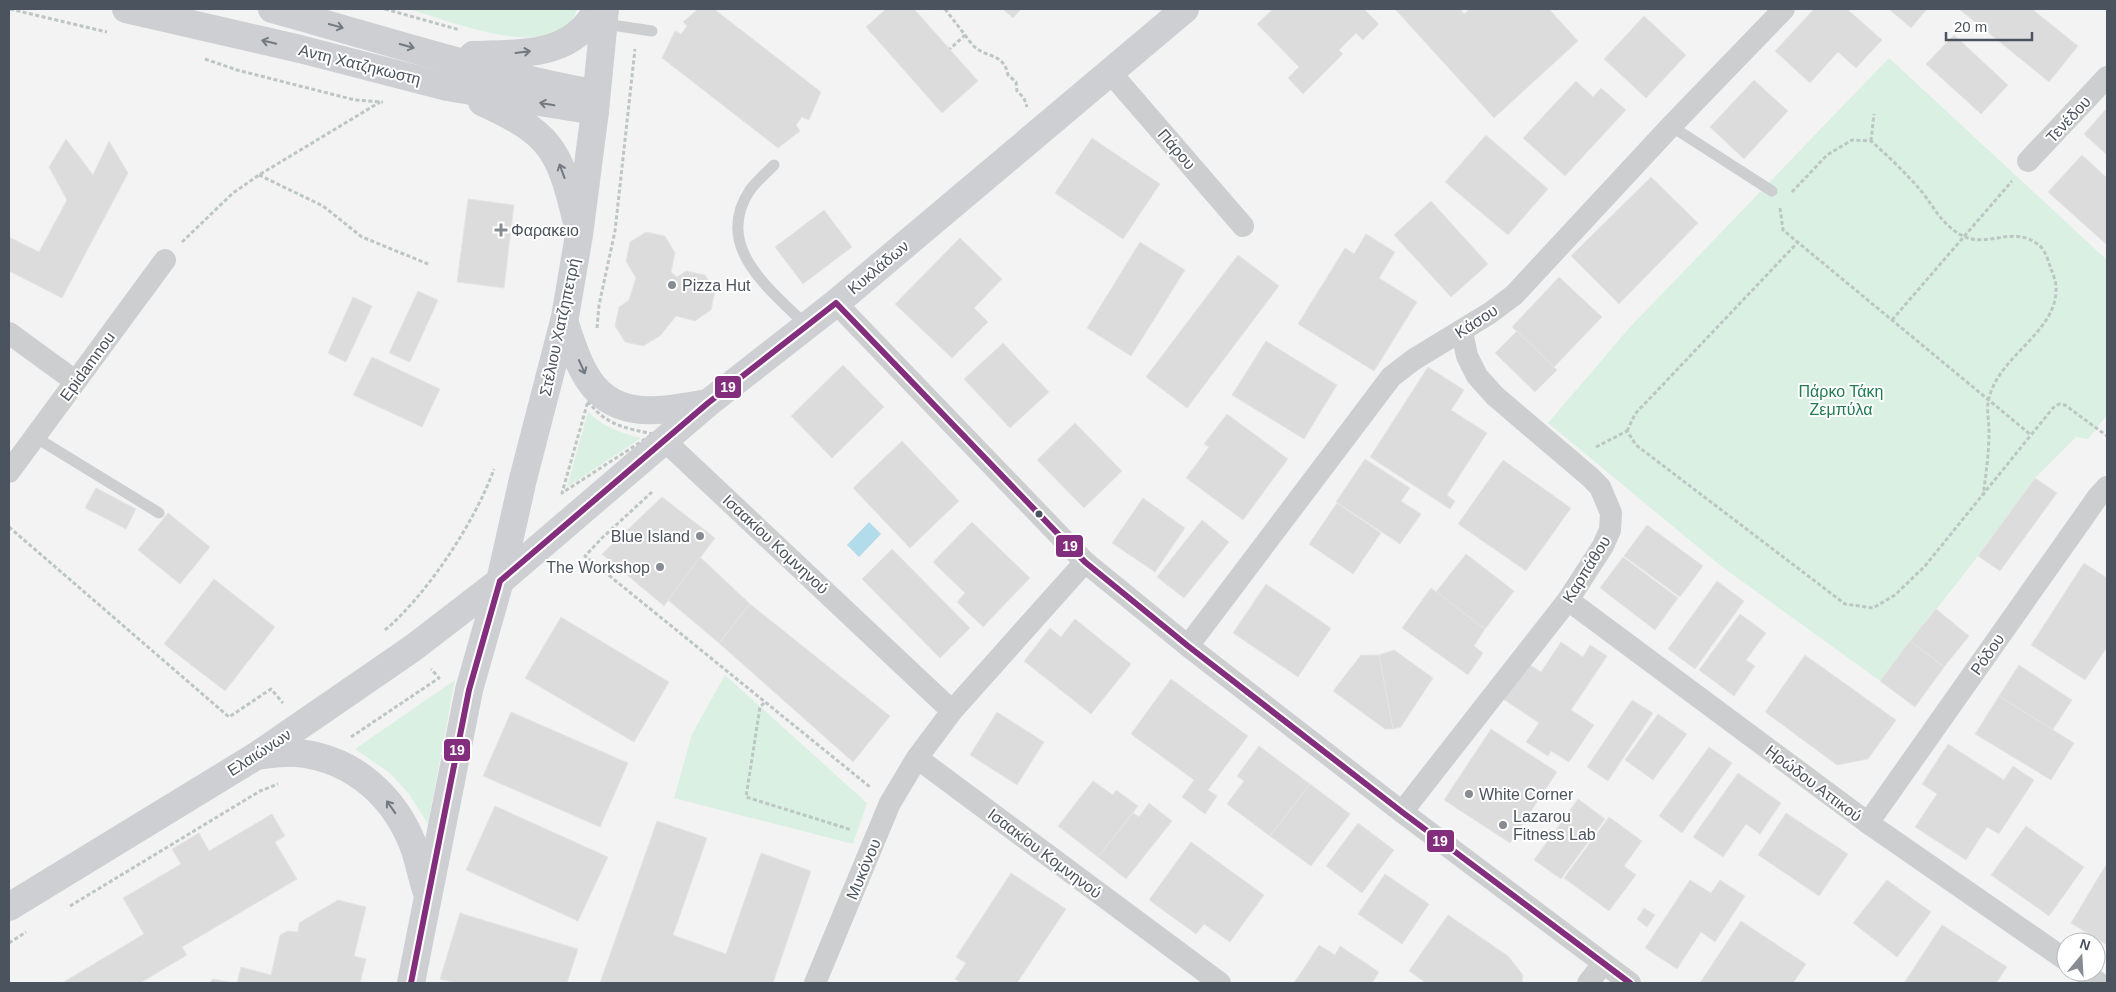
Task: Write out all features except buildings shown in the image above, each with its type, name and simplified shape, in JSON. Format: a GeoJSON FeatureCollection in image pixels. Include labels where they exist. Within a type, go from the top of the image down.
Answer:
{"type":"FeatureCollection","features":[{"type":"Feature","properties":{"kind":"main road","name":"Αντη Χατζηκωστη"},"geometry":{"type":"LineString","coordinates":[[126,9],[300,49],[448,87],[596,102]]}},
{"type":"Feature","properties":{"kind":"main road","name":"Αντη Χατζηκωστη"},"geometry":{"type":"LineString","coordinates":[[272,9],[439,56],[559,87],[596,102]]}},
{"type":"Feature","properties":{"kind":"main road","name":"Κυκλάδων"},"geometry":{"type":"LineString","coordinates":[[500,581],[708,403],[807,326],[1186,9]]}},
{"type":"Feature","properties":{"kind":"main road"},"geometry":{"type":"LineString","coordinates":[[439,56],[506,55],[538,51],[563,45],[578,35],[602,14]]}},
{"type":"Feature","properties":{"kind":"main road","name":"Στέλιου Χατζηπετρή"},"geometry":{"type":"LineString","coordinates":[[411,983],[469,690],[500,581],[523,478],[564,321],[579,235],[596,102],[602,14]]}},
{"type":"Feature","properties":{"kind":"main road"},"geometry":{"type":"LineString","coordinates":[[448,87],[511,115],[529,126],[549,144],[556,156],[569,191],[579,235]]}},
{"type":"Feature","properties":{"kind":"main road"},"geometry":{"type":"LineString","coordinates":[[564,321],[584,372],[593,387],[603,396],[619,405],[646,411],[661,411],[708,403]]}},
{"type":"Feature","properties":{"kind":"main road","name":"Ελαιώνων"},"geometry":{"type":"LineString","coordinates":[[9,907],[256,756],[413,648],[500,581]]}},
{"type":"Feature","properties":{"kind":"main road"},"geometry":{"type":"LineString","coordinates":[[256,756],[278,753],[308,755],[333,762],[363,777],[381,793],[404,826],[414,850],[427,897]]}},
{"type":"Feature","properties":{"kind":"street","name":"Κάσου"},"geometry":{"type":"LineString","coordinates":[[1188,646],[1391,377],[1436,346],[1462,332],[1514,295],[1671,126],[1784,9]]}},
{"type":"Feature","properties":{"kind":"street","name":"Πάρου"},"geometry":{"type":"LineString","coordinates":[[1110,72],[1243,226]]}},
{"type":"Feature","properties":{"kind":"street","name":"Τενέδου"},"geometry":{"type":"LineString","coordinates":[[2028,161],[2107,77]]}},
{"type":"Feature","properties":{"kind":"street","name":"Epidamnou"},"geometry":{"type":"LineString","coordinates":[[9,472],[165,260]]}},
{"type":"Feature","properties":{"kind":"street"},"geometry":{"type":"LineString","coordinates":[[836,302],[1085,562],[1188,646],[1402,812],[1630,983]]}},
{"type":"Feature","properties":{"kind":"street","name":"Καρπάθου"},"geometry":{"type":"LineString","coordinates":[[1402,812],[1568,600],[1603,546],[1610,530],[1612,513],[1600,487],[1495,396],[1477,376],[1467,356],[1462,332]]}},
{"type":"Feature","properties":{"kind":"street"},"geometry":{"type":"LineString","coordinates":[[9,333],[75,381]]}},
{"type":"Feature","properties":{"kind":"street","name":"Ισαακίου Κομνηνού"},"geometry":{"type":"LineString","coordinates":[[665,441],[952,711]]}},
{"type":"Feature","properties":{"kind":"street","name":"Ρόδου"},"geometry":{"type":"LineString","coordinates":[[1868,823],[2097,498],[2107,487]]}},
{"type":"Feature","properties":{"kind":"street"},"geometry":{"type":"LineString","coordinates":[[917,758],[952,711],[1085,562]]}},
{"type":"Feature","properties":{"kind":"street","name":"Ηρώδου Αττικού"},"geometry":{"type":"LineString","coordinates":[[1568,600],[1868,823],[2056,953]]}},
{"type":"Feature","properties":{"kind":"street","name":"Ισαακίου Κομνηνού"},"geometry":{"type":"LineString","coordinates":[[917,758],[1220,983]]}},
{"type":"Feature","properties":{"kind":"street","name":"Μυκόνου"},"geometry":{"type":"LineString","coordinates":[[816,983],[890,803],[917,758]]}},
{"type":"Feature","properties":{"kind":"street"},"geometry":{"type":"LineString","coordinates":[[1588,983],[1603,964]]}},
{"type":"Feature","properties":{"kind":"lane"},"geometry":{"type":"LineString","coordinates":[[602,14],[637,28],[652,31]]}},
{"type":"Feature","properties":{"kind":"lane"},"geometry":{"type":"LineString","coordinates":[[1671,126],[1772,191]]}},
{"type":"Feature","properties":{"kind":"lane"},"geometry":{"type":"LineString","coordinates":[[774,164],[750,190],[741,208],[738,226],[740,247],[749,265],[807,326]]}},
{"type":"Feature","properties":{"kind":"lane"},"geometry":{"type":"LineString","coordinates":[[35,437],[159,513]]}},
{"type":"Feature","properties":{"kind":"path"},"geometry":{"type":"LineString","coordinates":[[10,9],[110,32]]}},
{"type":"Feature","properties":{"kind":"path"},"geometry":{"type":"LineString","coordinates":[[945,9],[976,48],[1001,60],[1006,67],[1008,75],[1016,82],[1017,91],[1024,98],[1028,109]]}},
{"type":"Feature","properties":{"kind":"path"},"geometry":{"type":"LineString","coordinates":[[597,331],[599,305],[615,231],[637,28]]}},
{"type":"Feature","properties":{"kind":"path"},"geometry":{"type":"LineString","coordinates":[[950,49],[965,35]]}},
{"type":"Feature","properties":{"kind":"path"},"geometry":{"type":"LineString","coordinates":[[202,58],[237,70],[354,100],[389,102]]}},
{"type":"Feature","properties":{"kind":"path"},"geometry":{"type":"LineString","coordinates":[[165,260],[233,193],[259,174],[380,102]]}},
{"type":"Feature","properties":{"kind":"path"},"geometry":{"type":"LineString","coordinates":[[1871,141],[1874,114]]}},
{"type":"Feature","properties":{"kind":"path"},"geometry":{"type":"LineString","coordinates":[[1780,205],[1827,156],[1852,140],[1871,141],[1922,192],[1943,222],[1964,236],[1980,241],[2016,235],[2038,244],[2045,253],[2056,286],[2053,306],[2045,323],[2004,367],[1988,399],[1988,461],[1983,496]]}},
{"type":"Feature","properties":{"kind":"path"},"geometry":{"type":"LineString","coordinates":[[1892,320],[2028,161]]}},
{"type":"Feature","properties":{"kind":"path"},"geometry":{"type":"LineString","coordinates":[[259,174],[323,206],[362,236],[428,264]]}},
{"type":"Feature","properties":{"kind":"path"},"geometry":{"type":"LineString","coordinates":[[1772,191],[1780,205],[1783,230],[2031,435]]}},
{"type":"Feature","properties":{"kind":"path"},"geometry":{"type":"LineString","coordinates":[[1571,460],[1627,431],[1635,414],[1798,242]]}},
{"type":"Feature","properties":{"kind":"path"},"geometry":{"type":"LineString","coordinates":[[588,400],[600,416],[627,428],[653,434],[562,493],[588,400]]}},
{"type":"Feature","properties":{"kind":"path"},"geometry":{"type":"LineString","coordinates":[[1627,431],[1636,445],[1845,604],[1873,608],[1895,595],[1925,566],[2053,408],[2059,404],[2065,405],[2107,436]]}},
{"type":"Feature","properties":{"kind":"path"},"geometry":{"type":"LineString","coordinates":[[686,460],[602,538],[586,556],[764,703],[890,803]]}},
{"type":"Feature","properties":{"kind":"path"},"geometry":{"type":"LineString","coordinates":[[379,635],[412,604],[454,547],[487,488],[497,461]]}},
{"type":"Feature","properties":{"kind":"path"},"geometry":{"type":"LineString","coordinates":[[9,527],[229,718],[271,689],[299,726]]}},
{"type":"Feature","properties":{"kind":"path"},"geometry":{"type":"LineString","coordinates":[[344,742],[439,678],[431,669]]}},
{"type":"Feature","properties":{"kind":"path"},"geometry":{"type":"LineString","coordinates":[[275,708],[291,698]]}},
{"type":"Feature","properties":{"kind":"path"},"geometry":{"type":"LineString","coordinates":[[764,703],[760,707],[746,797],[857,831]]}},
{"type":"Feature","properties":{"kind":"path"},"geometry":{"type":"LineString","coordinates":[[67,908],[260,791],[282,782]]}},
{"type":"Feature","properties":{"kind":"path"},"geometry":{"type":"LineString","coordinates":[[9,943],[34,928]]}},
{"type":"Feature","properties":{"kind":"green space"},"geometry":{"type":"Polygon","coordinates":[[[409,9],[577,9],[567,26],[549,35],[527,37],[501,35],[475,29],[409,9]]]}},
{"type":"Feature","properties":{"kind":"green space","name":"Πάρκο Τάκη Ζεμπύλα"},"geometry":{"type":"Polygon","coordinates":[[[1889,58],[2107,260],[2107,415],[2088,439],[2076,437],[2035,478],[1978,556],[1880,681],[1721,566],[1548,423],[1631,326],[1889,58]]]}},
{"type":"Feature","properties":{"kind":"green space"},"geometry":{"type":"Polygon","coordinates":[[[588,412],[606,426],[641,438],[567,487],[588,412]]]}},
{"type":"Feature","properties":{"kind":"green space"},"geometry":{"type":"Polygon","coordinates":[[[725,675],[867,803],[853,844],[674,798],[692,734],[725,675]]]}},
{"type":"Feature","properties":{"kind":"green space"},"geometry":{"type":"Polygon","coordinates":[[[455,680],[428,824],[409,794],[390,773],[355,749],[455,680]]]}},
{"type":"Feature","properties":{"kind":"water"},"geometry":{"type":"Polygon","coordinates":[[[869,522],[881,534],[859,557],[847,545],[869,522]]]}},
{"type":"Feature","properties":{"kind":"transit line","name":"19"},"geometry":{"type":"LineString","coordinates":[[411,983],[469,690],[500,581],[708,403],[836,303],[1085,562],[1188,646],[1402,812],[1630,983]]}},
{"type":"Feature","properties":{"kind":"place","name":"Φαρακειο"},"geometry":{"type":"Point","coordinates":[501,230]}},
{"type":"Feature","properties":{"kind":"place","name":"Pizza Hut"},"geometry":{"type":"Point","coordinates":[672,285]}},
{"type":"Feature","properties":{"kind":"place","name":"Blue Island"},"geometry":{"type":"Point","coordinates":[700,536]}},
{"type":"Feature","properties":{"kind":"place","name":"The Workshop"},"geometry":{"type":"Point","coordinates":[660,567]}},
{"type":"Feature","properties":{"kind":"place","name":"White Corner"},"geometry":{"type":"Point","coordinates":[1469,794]}},
{"type":"Feature","properties":{"kind":"place","name":"Lazarou Fitness Lab"},"geometry":{"type":"Point","coordinates":[1503,825]}}]}
